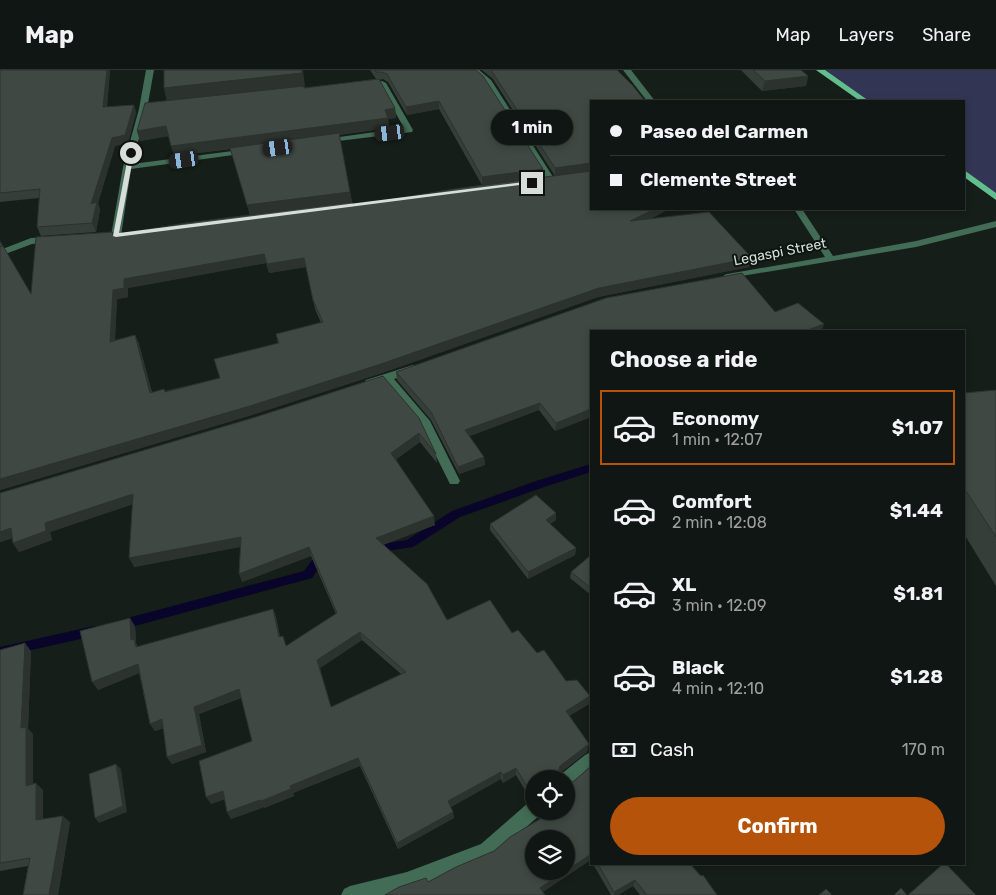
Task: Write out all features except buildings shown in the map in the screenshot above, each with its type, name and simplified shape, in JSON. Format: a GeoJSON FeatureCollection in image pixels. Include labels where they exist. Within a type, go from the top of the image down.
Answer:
{"type":"FeatureCollection","features":[{"type":"Feature","properties":{"kind":"main road"},"geometry":{"type":"LineString","coordinates":[[820,70],[863,100]]}},
{"type":"Feature","properties":{"kind":"main road"},"geometry":{"type":"LineString","coordinates":[[965,174],[996,197]]}},
{"type":"Feature","properties":{"kind":"street"},"geometry":{"type":"LineString","coordinates":[[116,235],[127,167],[143,109],[150,70]]}},
{"type":"Feature","properties":{"kind":"street"},"geometry":{"type":"LineString","coordinates":[[475,70],[488,82],[551,180]]}},
{"type":"Feature","properties":{"kind":"street"},"geometry":{"type":"LineString","coordinates":[[627,70],[651,100]]}},
{"type":"Feature","properties":{"kind":"street"},"geometry":{"type":"LineString","coordinates":[[312,143],[409,130],[382,84],[354,86]]}},
{"type":"Feature","properties":{"kind":"street"},"geometry":{"type":"LineString","coordinates":[[143,109],[153,108]]}},
{"type":"Feature","properties":{"kind":"street"},"geometry":{"type":"LineString","coordinates":[[127,167],[254,151]]}},
{"type":"Feature","properties":{"kind":"street"},"geometry":{"type":"LineString","coordinates":[[799,210],[830,258]]}},
{"type":"Feature","properties":{"kind":"street","name":"Legaspi Street"},"geometry":{"type":"LineString","coordinates":[[716,279],[916,244],[996,224]]}},
{"type":"Feature","properties":{"kind":"street"},"geometry":{"type":"LineString","coordinates":[[0,252],[31,241],[59,239]]}},
{"type":"Feature","properties":{"kind":"street"},"geometry":{"type":"LineString","coordinates":[[359,387],[424,365]]}},
{"type":"Feature","properties":{"kind":"street"},"geometry":{"type":"LineString","coordinates":[[387,378],[426,424],[454,481]]}},
{"type":"Feature","properties":{"kind":"street"},"geometry":{"type":"LineString","coordinates":[[575,773],[590,761]]}},
{"type":"Feature","properties":{"kind":"street"},"geometry":{"type":"LineString","coordinates":[[350,895],[407,881],[487,850],[525,817]]}},
{"type":"Feature","properties":{"kind":"shaded area"},"geometry":{"type":"Polygon","coordinates":[[[820,70],[996,70],[996,197],[965,174],[965,100],[864,100],[820,70]]]}},
{"type":"Feature","properties":{"kind":"waterway"},"geometry":{"type":"LineString","coordinates":[[374,549],[409,544],[456,514],[590,468]]}},
{"type":"Feature","properties":{"kind":"waterway"},"geometry":{"type":"LineString","coordinates":[[120,625],[308,575],[319,559],[325,557]]}},
{"type":"Feature","properties":{"kind":"waterway"},"geometry":{"type":"LineString","coordinates":[[0,652],[94,631]]}},
{"type":"Feature","properties":{"kind":"route"},"geometry":{"type":"LineString","coordinates":[[131,153],[116,236],[532,183]]}}]}
